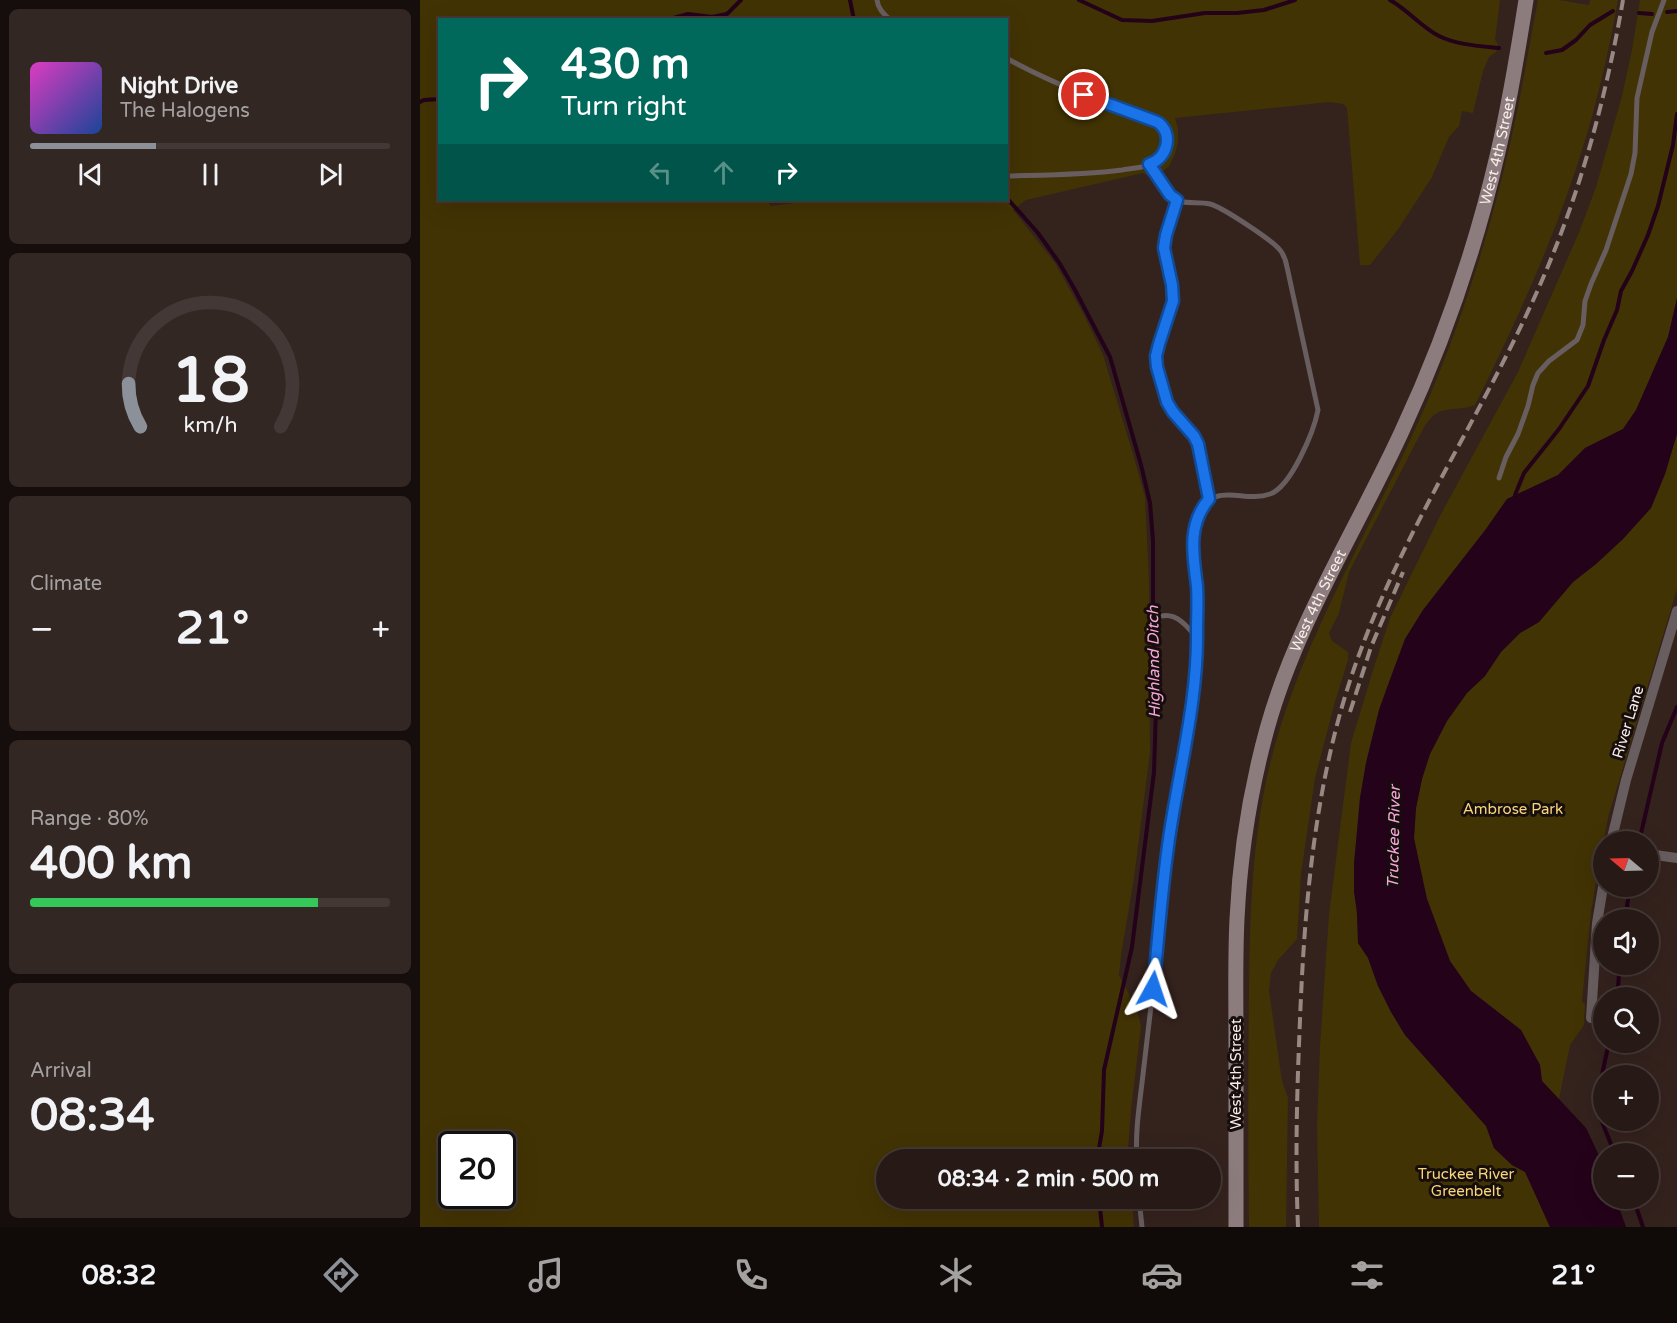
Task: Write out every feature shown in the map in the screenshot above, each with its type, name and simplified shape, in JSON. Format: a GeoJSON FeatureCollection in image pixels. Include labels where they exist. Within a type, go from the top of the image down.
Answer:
{"type":"FeatureCollection","features":[{"type":"Feature","properties":{"kind":"main road","name":"West 4th Street"},"geometry":{"type":"LineString","coordinates":[[1236,1227],[1236,922],[1244,840],[1252,789],[1269,725],[1296,649],[1402,431],[1447,324],[1470,253],[1498,152],[1526,0]]}},
{"type":"Feature","properties":{"kind":"street","name":"River Lane"},"geometry":{"type":"LineString","coordinates":[[1614,831],[1626,780],[1677,611]]}},
{"type":"Feature","properties":{"kind":"street"},"geometry":{"type":"LineString","coordinates":[[1659,856],[1677,858]]}},
{"type":"Feature","properties":{"kind":"street"},"geometry":{"type":"LineString","coordinates":[[1591,1018],[1602,897]]}},
{"type":"Feature","properties":{"kind":"lane"},"geometry":{"type":"LineString","coordinates":[[877,0],[877,6],[889,18]]}},
{"type":"Feature","properties":{"kind":"lane"},"geometry":{"type":"LineString","coordinates":[[1499,478],[1506,457],[1518,434],[1538,373],[1549,361],[1577,340],[1583,325],[1585,301],[1606,250],[1631,174],[1635,153],[1637,98],[1653,32],[1664,0]]}},
{"type":"Feature","properties":{"kind":"lane"},"geometry":{"type":"LineString","coordinates":[[1008,59],[1084,95],[1152,120],[1160,124],[1167,133],[1167,144],[1163,156],[1155,163],[1092,174],[1008,176]]}},
{"type":"Feature","properties":{"kind":"lane"},"geometry":{"type":"LineString","coordinates":[[1136,1149],[1138,1111],[1162,896],[1189,721],[1197,638],[1197,586],[1192,550],[1197,519],[1209,499],[1227,495],[1265,496],[1279,490],[1292,473],[1313,431],[1318,410],[1285,258],[1280,250],[1262,235],[1219,208],[1177,200],[1170,195],[1149,164]]}},
{"type":"Feature","properties":{"kind":"lane"},"geometry":{"type":"LineString","coordinates":[[1177,200],[1164,248],[1173,301],[1156,356],[1157,367],[1167,402],[1198,444],[1209,499]]}},
{"type":"Feature","properties":{"kind":"lane"},"geometry":{"type":"LineString","coordinates":[[1162,616],[1175,618],[1187,626],[1197,638]]}},
{"type":"Feature","properties":{"kind":"lane"},"geometry":{"type":"LineString","coordinates":[[1140,1209],[1142,1227]]}},
{"type":"Feature","properties":{"kind":"green space"},"geometry":{"type":"Polygon","coordinates":[[[420,0],[1500,0],[1495,40],[1498,44],[1496,52],[1489,57],[1483,71],[1473,113],[1462,111],[1459,126],[1449,137],[1432,177],[1399,228],[1370,265],[1360,265],[1347,108],[1343,104],[1329,102],[1175,118],[1178,142],[1169,166],[1162,172],[1148,176],[1143,173],[1026,200],[1013,210],[1055,263],[1103,355],[1145,497],[1149,582],[1150,752],[1119,975],[1137,1010],[1141,1026],[1128,1149],[876,1149],[876,1209],[1133,1209],[1134,1227],[420,1227],[420,0]]]}},
{"type":"Feature","properties":{"kind":"green space"},"geometry":{"type":"Polygon","coordinates":[[[1538,0],[1559,0],[1589,5],[1590,0],[1618,0],[1596,101],[1576,169],[1551,238],[1522,305],[1475,405],[1437,413],[1424,427],[1349,572],[1339,613],[1329,633],[1332,641],[1348,652],[1348,660],[1315,778],[1301,874],[1297,939],[1278,960],[1271,973],[1269,991],[1282,1081],[1288,1098],[1286,1227],[1249,1227],[1248,1049],[1251,903],[1256,845],[1271,760],[1301,669],[1320,624],[1405,451],[1454,335],[1479,260],[1510,146],[1538,0]]]}},
{"type":"Feature","properties":{"kind":"green space","name":"Truckee River Greenbelt"},"geometry":{"type":"Polygon","coordinates":[[[1640,0],[1677,0],[1677,298],[1668,337],[1636,410],[1623,429],[1585,448],[1558,475],[1507,499],[1423,610],[1405,639],[1379,710],[1366,763],[1360,798],[1354,864],[1358,943],[1368,957],[1378,986],[1391,1012],[1405,1035],[1486,1126],[1494,1148],[1512,1165],[1525,1171],[1550,1227],[1319,1227],[1317,1126],[1320,1047],[1329,914],[1351,743],[1390,618],[1441,514],[1518,372],[1580,230],[1596,187],[1622,96],[1640,0]]]}},
{"type":"Feature","properties":{"kind":"green space","name":"Ambrose Park"},"geometry":{"type":"Polygon","coordinates":[[[1677,434],[1677,589],[1605,831],[1593,831],[1594,897],[1582,1001],[1585,1004],[1584,1025],[1570,1045],[1559,1099],[1542,1081],[1540,1065],[1521,1030],[1471,991],[1450,961],[1420,873],[1414,838],[1416,808],[1430,754],[1447,721],[1467,693],[1485,676],[1501,652],[1520,633],[1539,622],[1573,582],[1623,539],[1651,508],[1665,474],[1677,434]]]}},
{"type":"Feature","properties":{"kind":"water","name":"Truckee River"},"geometry":{"type":"Polygon","coordinates":[[[1677,298],[1677,434],[1665,474],[1651,508],[1623,539],[1573,582],[1539,622],[1520,633],[1501,652],[1485,676],[1467,693],[1447,721],[1430,754],[1416,808],[1414,838],[1427,899],[1450,961],[1471,991],[1521,1030],[1540,1065],[1542,1081],[1586,1128],[1593,1143],[1593,1209],[1620,1209],[1626,1227],[1550,1227],[1525,1172],[1512,1165],[1494,1148],[1486,1126],[1405,1035],[1378,986],[1368,958],[1358,943],[1354,864],[1360,798],[1379,710],[1405,639],[1423,610],[1507,499],[1558,475],[1585,448],[1623,429],[1636,410],[1668,337],[1677,298]]]}},
{"type":"Feature","properties":{"kind":"waterway"},"geometry":{"type":"LineString","coordinates":[[673,18],[688,14],[712,17],[727,14],[741,0]]}},
{"type":"Feature","properties":{"kind":"waterway"},"geometry":{"type":"LineString","coordinates":[[850,0],[854,18]]}},
{"type":"Feature","properties":{"kind":"waterway"},"geometry":{"type":"LineString","coordinates":[[1079,0],[1122,20],[1152,21],[1205,13],[1264,10],[1295,0]]}},
{"type":"Feature","properties":{"kind":"waterway"},"geometry":{"type":"LineString","coordinates":[[1390,0],[1439,36],[1461,43],[1499,48]]}},
{"type":"Feature","properties":{"kind":"waterway"},"geometry":{"type":"LineString","coordinates":[[1546,53],[1562,50],[1576,40],[1590,25],[1613,11]]}},
{"type":"Feature","properties":{"kind":"waterway"},"geometry":{"type":"LineString","coordinates":[[1667,12],[1677,11]]}},
{"type":"Feature","properties":{"kind":"waterway"},"geometry":{"type":"LineString","coordinates":[[1639,13],[1652,14]]}},
{"type":"Feature","properties":{"kind":"waterway"},"geometry":{"type":"LineString","coordinates":[[420,102],[438,99]]}},
{"type":"Feature","properties":{"kind":"waterway"},"geometry":{"type":"LineString","coordinates":[[1515,495],[1524,473],[1559,429],[1588,386],[1617,310],[1621,291],[1648,235],[1658,206],[1673,145],[1677,114]]}},
{"type":"Feature","properties":{"kind":"waterway","name":"Highland Ditch"},"geometry":{"type":"LineString","coordinates":[[1008,199],[1038,233],[1060,264],[1110,357],[1150,503],[1153,541],[1156,709],[1154,772],[1132,947],[1104,1070],[1102,1131],[1099,1149]]}},
{"type":"Feature","properties":{"kind":"waterway"},"geometry":{"type":"LineString","coordinates":[[1642,831],[1662,743],[1677,707]]}},
{"type":"Feature","properties":{"kind":"waterway"},"geometry":{"type":"LineString","coordinates":[[1627,909],[1628,897]]}},
{"type":"Feature","properties":{"kind":"waterway"},"geometry":{"type":"LineString","coordinates":[[1618,987],[1619,975]]}},
{"type":"Feature","properties":{"kind":"waterway"},"geometry":{"type":"LineString","coordinates":[[1607,1053],[1599,1089],[1598,1112],[1611,1143]]}},
{"type":"Feature","properties":{"kind":"waterway","name":"Highland Ditch"},"geometry":{"type":"LineString","coordinates":[[1100,1209],[1102,1227]]}},
{"type":"Feature","properties":{"kind":"waterway"},"geometry":{"type":"LineString","coordinates":[[1637,1209],[1643,1227]]}},
{"type":"Feature","properties":{"kind":"railway"},"geometry":{"type":"LineString","coordinates":[[1298,1227],[1297,1098],[1302,972],[1316,826],[1335,731],[1365,639],[1384,593],[1427,505],[1519,330],[1554,251],[1579,181],[1600,109],[1623,0]]}},
{"type":"Feature","properties":{"kind":"railway"},"geometry":{"type":"LineString","coordinates":[[1350,712],[1371,647],[1403,572]]}},
{"type":"Feature","properties":{"kind":"route"},"geometry":{"type":"LineString","coordinates":[[1084,95],[1152,120],[1160,124],[1167,133],[1167,144],[1163,156],[1155,163],[1149,164],[1170,195],[1177,200],[1164,248],[1173,301],[1156,356],[1157,367],[1167,402],[1198,444],[1209,499],[1197,519],[1192,550],[1197,586],[1197,645],[1189,721],[1162,896],[1153,989]]}}]}
